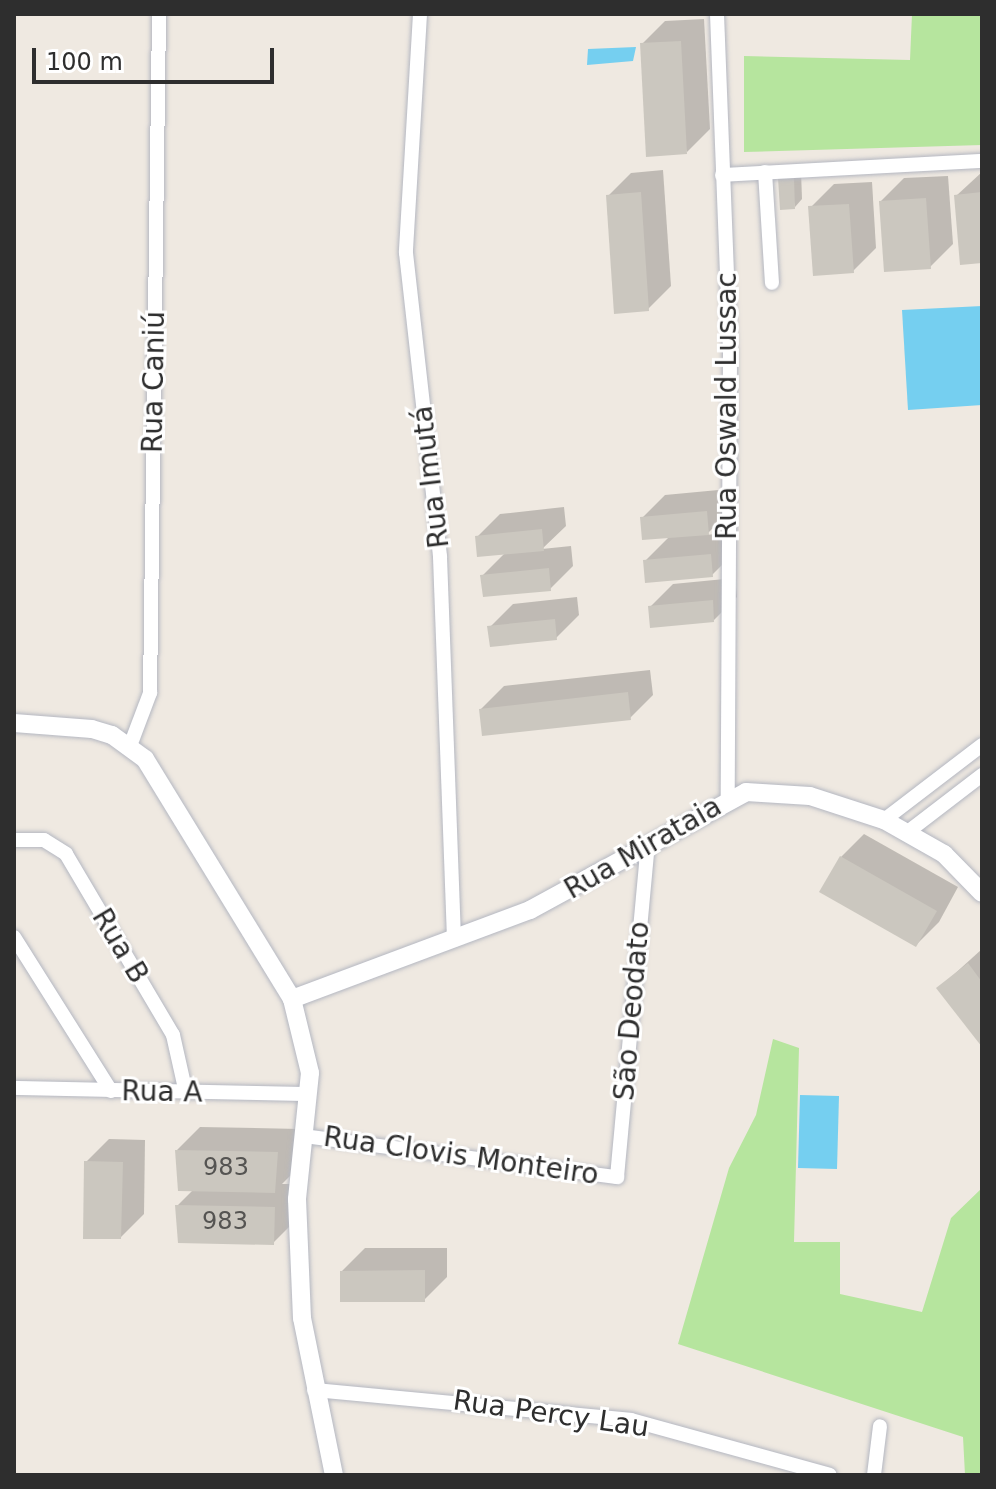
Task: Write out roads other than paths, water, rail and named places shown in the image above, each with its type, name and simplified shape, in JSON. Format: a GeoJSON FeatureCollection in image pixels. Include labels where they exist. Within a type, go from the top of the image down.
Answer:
{"type":"FeatureCollection","features":[{"type":"Feature","properties":{"kind":"street","name":"Rua Caniú"},"geometry":{"type":"LineString","coordinates":[[130,746],[150,693],[159,14]]}},
{"type":"Feature","properties":{"kind":"street","name":"Rua Imutá"},"geometry":{"type":"LineString","coordinates":[[420,14],[406,253],[440,557],[454,940]]}},
{"type":"Feature","properties":{"kind":"street","name":"Rua Oswald Lussac"},"geometry":{"type":"LineString","coordinates":[[717,14],[730,355],[728,798]]}},
{"type":"Feature","properties":{"kind":"street"},"geometry":{"type":"LineString","coordinates":[[722,175],[982,161]]}},
{"type":"Feature","properties":{"kind":"street"},"geometry":{"type":"LineString","coordinates":[[765,172],[772,283]]}},
{"type":"Feature","properties":{"kind":"street"},"geometry":{"type":"LineString","coordinates":[[14,723],[92,729],[130,746],[158,774],[292,999],[308,1052],[309,1094],[298,1244],[302,1318],[314,1390],[334,1475]]}},
{"type":"Feature","properties":{"kind":"street"},"geometry":{"type":"LineString","coordinates":[[884,820],[982,745]]}},
{"type":"Feature","properties":{"kind":"street"},"geometry":{"type":"LineString","coordinates":[[909,831],[982,775]]}},
{"type":"Feature","properties":{"kind":"street","name":"Rua Mirataia"},"geometry":{"type":"LineString","coordinates":[[292,999],[530,910],[728,798],[746,792],[810,796],[884,820],[909,831],[944,854],[982,893]]}},
{"type":"Feature","properties":{"kind":"street","name":"Rua B"},"geometry":{"type":"LineString","coordinates":[[14,840],[44,840],[66,854],[173,1035],[186,1093]]}},
{"type":"Feature","properties":{"kind":"street","name":"São Deodato"},"geometry":{"type":"LineString","coordinates":[[617,1177],[648,845]]}},
{"type":"Feature","properties":{"kind":"street"},"geometry":{"type":"LineString","coordinates":[[14,937],[111,1091]]}},
{"type":"Feature","properties":{"kind":"street","name":"Rua A"},"geometry":{"type":"LineString","coordinates":[[14,1088],[309,1094]]}},
{"type":"Feature","properties":{"kind":"street","name":"Rua Clovis Monteiro"},"geometry":{"type":"LineString","coordinates":[[304,1136],[617,1177]]}},
{"type":"Feature","properties":{"kind":"street","name":"Rua Percy Lau"},"geometry":{"type":"LineString","coordinates":[[314,1390],[631,1420],[830,1475]]}},
{"type":"Feature","properties":{"kind":"street"},"geometry":{"type":"LineString","coordinates":[[874,1475],[880,1426]]}},
{"type":"Feature","properties":{"kind":"water"},"geometry":{"type":"Polygon","coordinates":[[[636,47],[633,61],[587,65],[588,49],[636,47]]]}},
{"type":"Feature","properties":{"kind":"water"},"geometry":{"type":"Polygon","coordinates":[[[982,306],[982,405],[908,410],[902,310],[982,306]]]}},
{"type":"Feature","properties":{"kind":"water"},"geometry":{"type":"Polygon","coordinates":[[[800,1095],[839,1096],[837,1169],[798,1168],[800,1095]]]}}]}
